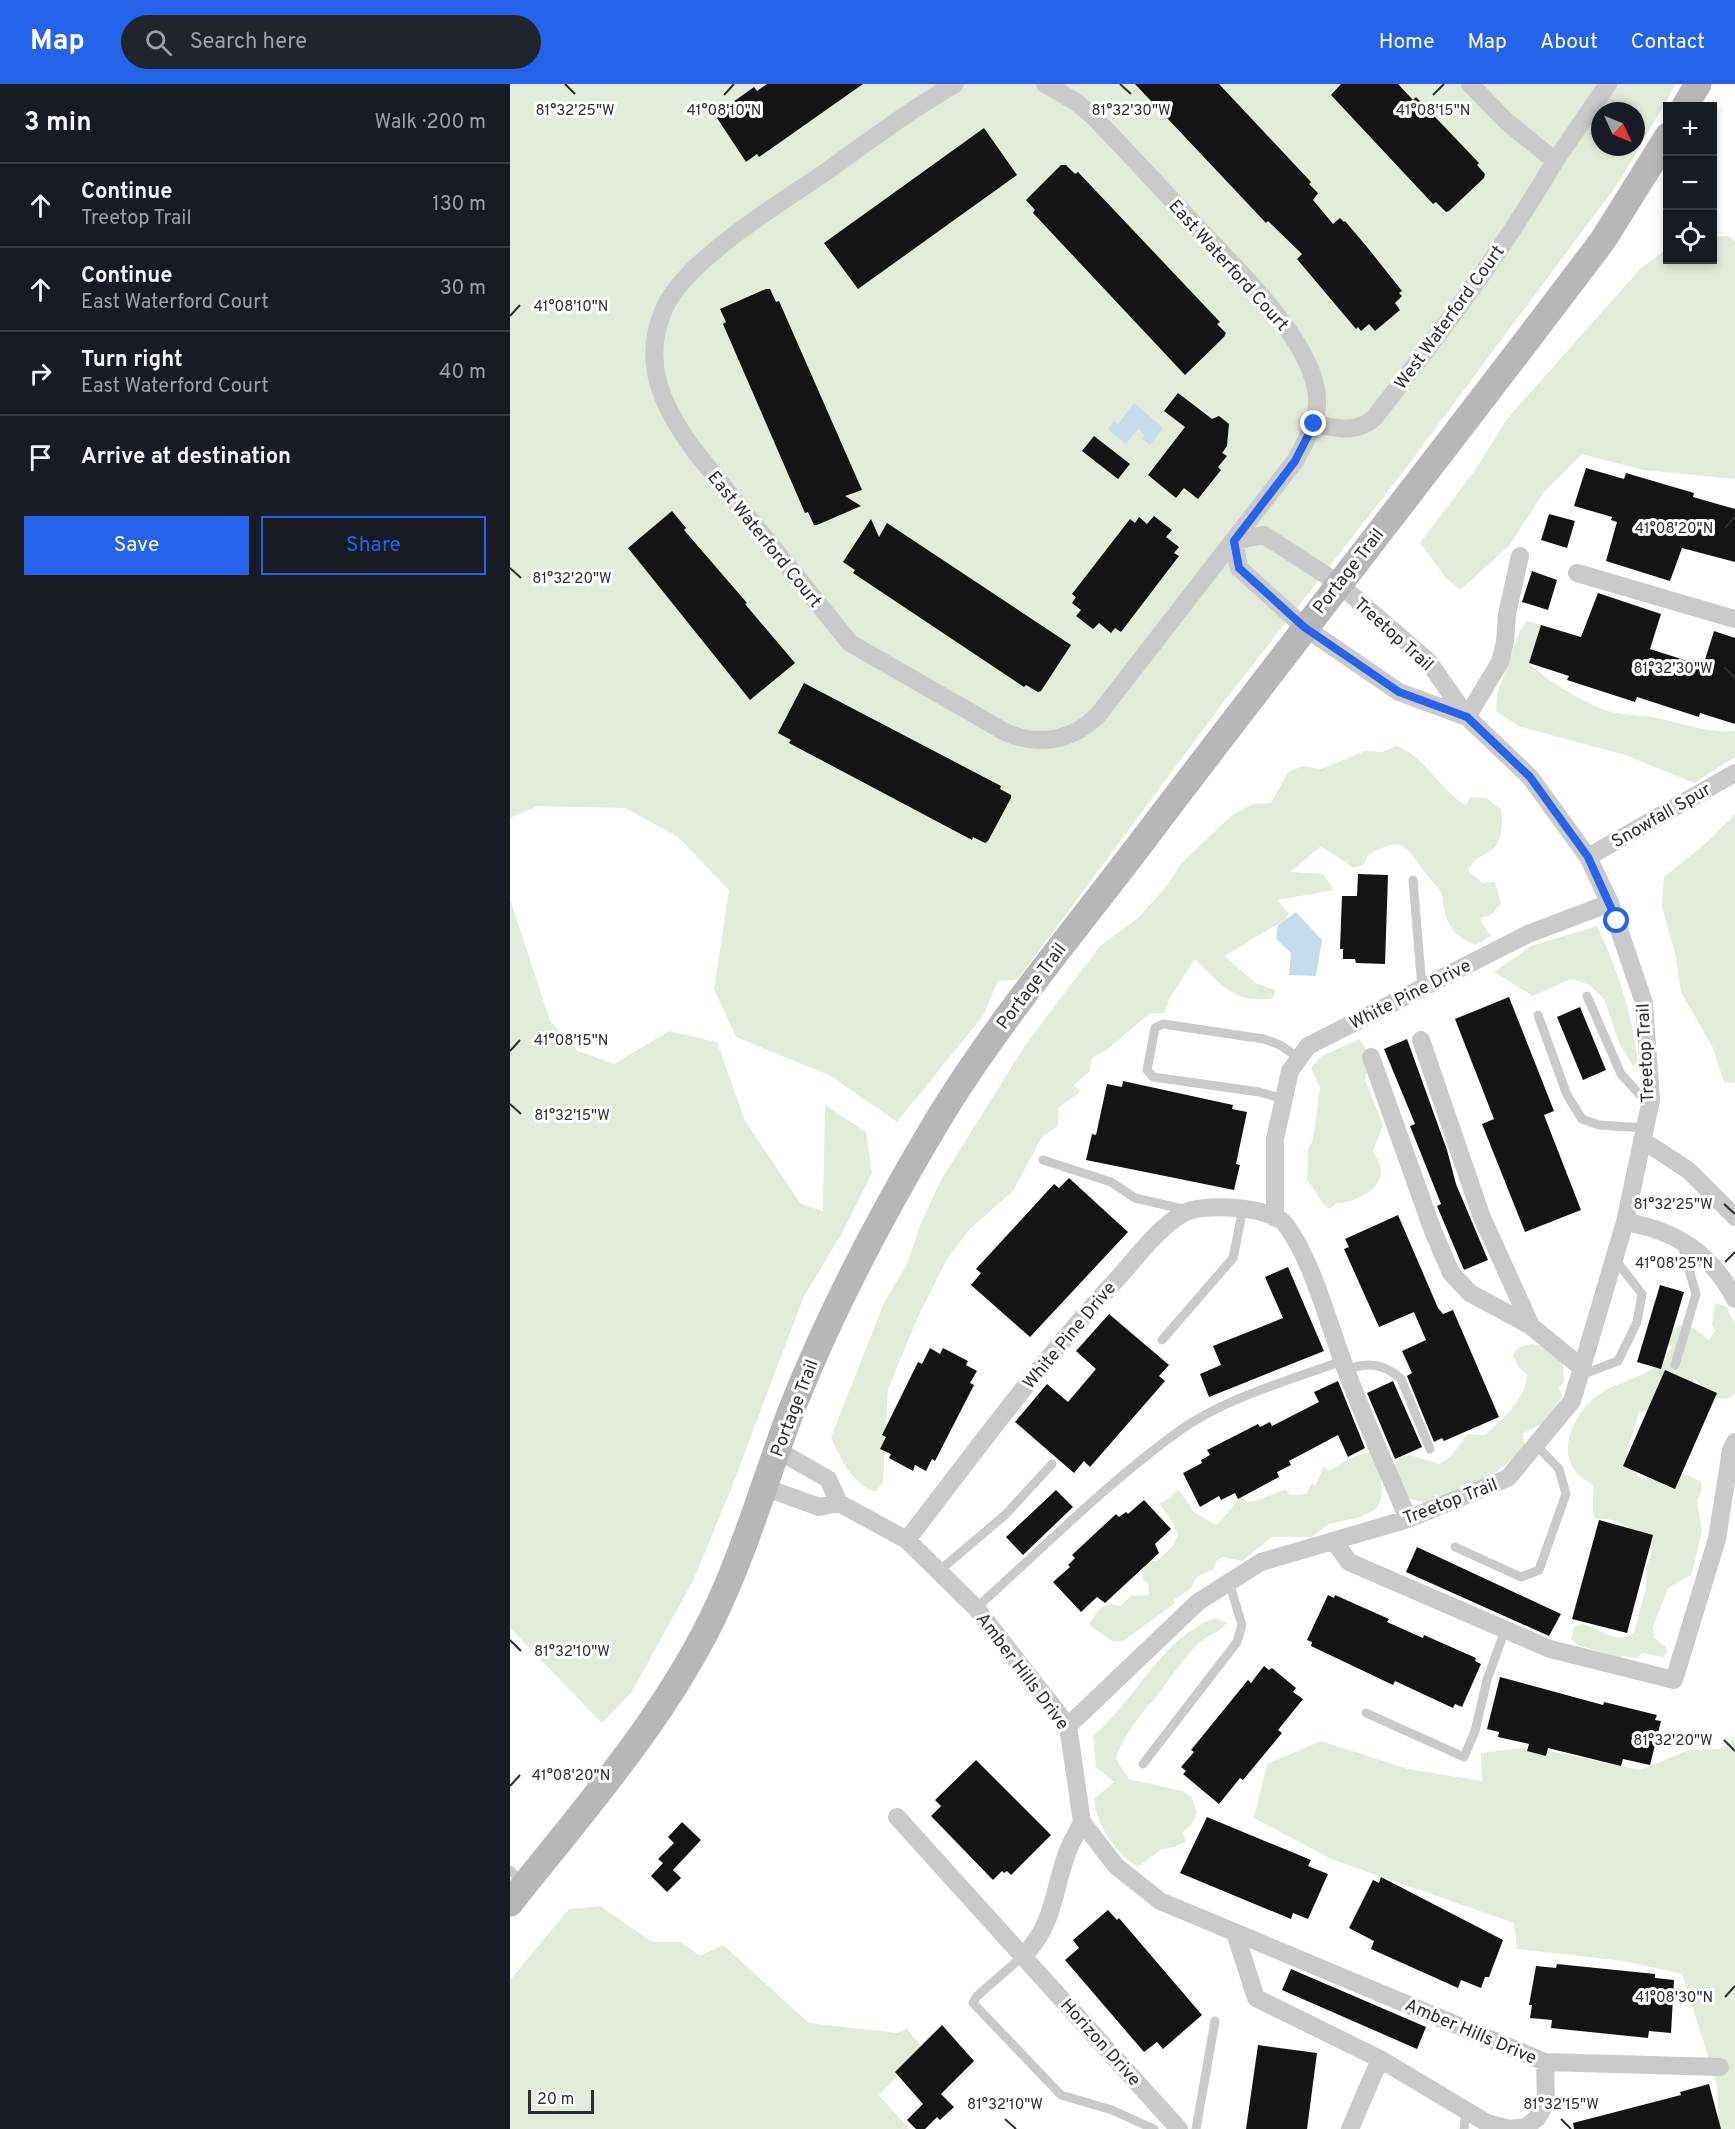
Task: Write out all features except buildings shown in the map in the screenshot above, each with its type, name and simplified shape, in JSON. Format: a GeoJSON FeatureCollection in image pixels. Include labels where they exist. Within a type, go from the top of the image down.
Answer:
{"type":"FeatureCollection","features":[{"type":"Feature","properties":{"kind":"main road"},"geometry":{"type":"LineString","coordinates":[[1687,102],[1698,84]]}},
{"type":"Feature","properties":{"kind":"main road","name":"Portage Trail"},"geometry":{"type":"LineString","coordinates":[[515,1886],[648,1726],[682,1676],[714,1616],[739,1559],[777,1450],[813,1358],[864,1250],[938,1119],[1034,980],[1603,240],[1663,144]]}},
{"type":"Feature","properties":{"kind":"street","name":"East Waterford Court"},"geometry":{"type":"LineString","coordinates":[[954,84],[773,209],[691,271],[676,289],[665,308],[659,326],[655,357],[659,390],[672,420],[850,643],[954,705],[1005,732],[1029,740],[1059,739],[1087,726],[1295,461],[1314,424],[1317,404],[1316,387],[1308,364],[1283,322],[1093,116],[1045,84]]}},
{"type":"Feature","properties":{"kind":"street"},"geometry":{"type":"LineString","coordinates":[[1470,84],[1513,128],[1555,161]]}},
{"type":"Feature","properties":{"kind":"street","name":"West Waterford Court"},"geometry":{"type":"LineString","coordinates":[[1314,424],[1356,429],[1365,426],[1374,418],[1460,308],[1608,84]]}},
{"type":"Feature","properties":{"kind":"street"},"geometry":{"type":"LineString","coordinates":[[1304,627],[1239,568],[1234,541],[1264,535],[1338,584]]}},
{"type":"Feature","properties":{"kind":"street"},"geometry":{"type":"LineString","coordinates":[[1467,717],[1500,662],[1505,642],[1507,614],[1520,556]]}},
{"type":"Feature","properties":{"kind":"street"},"geometry":{"type":"LineString","coordinates":[[1577,573],[1735,619]]}},
{"type":"Feature","properties":{"kind":"street","name":"Treetop Trail"},"geometry":{"type":"LineString","coordinates":[[1068,1726],[1198,1602],[1261,1562],[1408,1519],[1508,1478],[1572,1401],[1625,1222],[1650,1107],[1644,1003],[1610,903],[1588,857],[1530,777],[1467,717],[1428,661],[1338,584]]}},
{"type":"Feature","properties":{"kind":"street","name":"Treetop Trail"},"geometry":{"type":"LineString","coordinates":[[1304,627],[1399,692],[1467,717]]}},
{"type":"Feature","properties":{"kind":"street","name":"Snowfall Spur"},"geometry":{"type":"LineString","coordinates":[[1588,857],[1735,773]]}},
{"type":"Feature","properties":{"kind":"street","name":"White Pine Drive"},"geometry":{"type":"LineString","coordinates":[[907,1540],[1042,1364],[1161,1231],[1183,1213],[1206,1207],[1243,1209],[1275,1218],[1275,1139],[1290,1071],[1308,1046],[1528,934],[1610,903]]}},
{"type":"Feature","properties":{"kind":"street"},"geometry":{"type":"LineString","coordinates":[[1421,1040],[1481,1215],[1531,1326]]}},
{"type":"Feature","properties":{"kind":"street"},"geometry":{"type":"LineString","coordinates":[[1371,1057],[1433,1231],[1451,1273],[1470,1293],[1531,1326],[1581,1372]]}},
{"type":"Feature","properties":{"kind":"street"},"geometry":{"type":"LineString","coordinates":[[1644,1134],[1688,1170],[1735,1217]]}},
{"type":"Feature","properties":{"kind":"street"},"geometry":{"type":"LineString","coordinates":[[1275,1218],[1284,1223],[1300,1252],[1408,1519]]}},
{"type":"Feature","properties":{"kind":"street"},"geometry":{"type":"LineString","coordinates":[[1625,1222],[1652,1226],[1689,1244],[1724,1278],[1735,1299]]}},
{"type":"Feature","properties":{"kind":"street"},"geometry":{"type":"LineString","coordinates":[[1334,1540],[1349,1562],[1550,1649],[1674,1680],[1717,1539],[1731,1450],[1735,1442]]}},
{"type":"Feature","properties":{"kind":"street"},"geometry":{"type":"LineString","coordinates":[[777,1450],[828,1479],[839,1503]]}},
{"type":"Feature","properties":{"kind":"street","name":"Amber Hills Drive"},"geometry":{"type":"LineString","coordinates":[[764,1487],[819,1507],[839,1503],[907,1540],[976,1608],[1068,1726],[1082,1822],[1116,1866],[1160,1901],[1545,2062],[1720,2067]]}},
{"type":"Feature","properties":{"kind":"street","name":"Horizon Drive"},"geometry":{"type":"LineString","coordinates":[[897,1817],[1179,2129]]}},
{"type":"Feature","properties":{"kind":"street"},"geometry":{"type":"LineString","coordinates":[[1024,1955],[1039,1940],[1048,1921],[1069,1848],[1082,1822]]}},
{"type":"Feature","properties":{"kind":"street"},"geometry":{"type":"LineString","coordinates":[[1235,1933],[1256,1998],[1380,2059],[1487,2123],[1510,2129],[1526,2127],[1537,2118],[1546,2103],[1545,2062]]}},
{"type":"Feature","properties":{"kind":"street"},"geometry":{"type":"LineString","coordinates":[[1350,2129],[1380,2059]]}},
{"type":"Feature","properties":{"kind":"lane"},"geometry":{"type":"LineString","coordinates":[[1413,880],[1422,988]]}},
{"type":"Feature","properties":{"kind":"lane"},"geometry":{"type":"LineString","coordinates":[[1587,996],[1621,1074],[1650,1107]]}},
{"type":"Feature","properties":{"kind":"lane"},"geometry":{"type":"LineString","coordinates":[[1538,1015],[1567,1095],[1582,1119],[1599,1125],[1644,1134]]}},
{"type":"Feature","properties":{"kind":"lane"},"geometry":{"type":"LineString","coordinates":[[1284,1100],[1259,1092],[1153,1077],[1147,1070],[1155,1028],[1163,1024],[1264,1039],[1280,1045],[1299,1058]]}},
{"type":"Feature","properties":{"kind":"lane"},"geometry":{"type":"LineString","coordinates":[[1043,1160],[1110,1182],[1135,1198],[1190,1211]]}},
{"type":"Feature","properties":{"kind":"lane"},"geometry":{"type":"LineString","coordinates":[[1162,1340],[1233,1258],[1243,1209]]}},
{"type":"Feature","properties":{"kind":"lane"},"geometry":{"type":"LineString","coordinates":[[1675,1365],[1696,1294],[1680,1239]]}},
{"type":"Feature","properties":{"kind":"lane"},"geometry":{"type":"LineString","coordinates":[[1581,1372],[1618,1361],[1637,1322],[1642,1294],[1614,1258]]}},
{"type":"Feature","properties":{"kind":"lane"},"geometry":{"type":"LineString","coordinates":[[976,1608],[1118,1481],[1180,1430],[1225,1405],[1344,1365],[1380,1366],[1392,1371],[1401,1379],[1430,1449]]}},
{"type":"Feature","properties":{"kind":"lane"},"geometry":{"type":"LineString","coordinates":[[1455,1546],[1521,1577],[1539,1570],[1566,1494],[1559,1469],[1536,1445]]}},
{"type":"Feature","properties":{"kind":"lane"},"geometry":{"type":"LineString","coordinates":[[939,1571],[1005,1515],[1052,1464]]}},
{"type":"Feature","properties":{"kind":"lane"},"geometry":{"type":"LineString","coordinates":[[1143,1764],[1237,1642],[1242,1625],[1229,1582]]}},
{"type":"Feature","properties":{"kind":"lane"},"geometry":{"type":"LineString","coordinates":[[1366,1713],[1464,1757],[1475,1731],[1487,1680],[1505,1630]]}},
{"type":"Feature","properties":{"kind":"lane"},"geometry":{"type":"LineString","coordinates":[[1024,1955],[973,2002],[1060,2095],[1112,2110],[1154,2129]]}},
{"type":"Feature","properties":{"kind":"lane"},"geometry":{"type":"LineString","coordinates":[[1196,2129],[1215,2020]]}},
{"type":"Feature","properties":{"kind":"lane"},"geometry":{"type":"LineString","coordinates":[[1464,2129],[1466,2110]]}},
{"type":"Feature","properties":{"kind":"green space"},"geometry":{"type":"Polygon","coordinates":[[[510,84],[1676,84],[1666,102],[1663,102],[1663,106],[1645,137],[1645,102],[1591,102],[1591,156],[1634,156],[1619,182],[1400,476],[1223,703],[1017,980],[998,981],[983,1016],[897,1122],[831,1076],[736,1037],[714,989],[729,890],[678,837],[625,808],[538,806],[510,818],[510,84]]]}},
{"type":"Feature","properties":{"kind":"green space"},"geometry":{"type":"Polygon","coordinates":[[[1728,236],[1735,241],[1735,479],[1643,470],[1582,454],[1544,492],[1509,546],[1460,590],[1445,577],[1420,543],[1475,470],[1507,419],[1640,269],[1663,252],[1663,264],[1717,264],[1717,237],[1728,236]]]}},
{"type":"Feature","properties":{"kind":"green space"},"geometry":{"type":"Polygon","coordinates":[[[1527,621],[1541,625],[1529,663],[1557,685],[1580,699],[1612,712],[1658,718],[1705,729],[1735,731],[1735,757],[1694,783],[1625,755],[1518,726],[1496,711],[1497,694],[1520,631],[1527,621]]]}},
{"type":"Feature","properties":{"kind":"green space"},"geometry":{"type":"Polygon","coordinates":[[[1397,746],[1416,758],[1456,799],[1466,805],[1470,797],[1486,798],[1501,809],[1502,827],[1497,844],[1475,860],[1468,870],[1482,883],[1495,882],[1501,903],[1491,915],[1481,918],[1481,922],[1491,936],[1476,945],[1451,928],[1439,888],[1411,853],[1400,845],[1387,846],[1368,855],[1364,864],[1354,868],[1321,846],[1290,872],[1323,874],[1334,890],[1278,900],[1289,914],[1285,920],[1224,956],[1256,983],[1275,990],[1273,998],[1248,998],[1238,995],[1220,984],[1195,959],[1171,996],[1164,1013],[1149,1014],[1108,1049],[1092,1058],[1090,1071],[1074,1085],[1080,1092],[1058,1108],[1058,1126],[1042,1137],[1013,1191],[971,1228],[948,1257],[918,1317],[888,1389],[883,1482],[876,1492],[860,1484],[848,1470],[831,1437],[884,1303],[908,1262],[921,1223],[941,1180],[1026,1044],[1100,946],[1138,918],[1166,887],[1181,864],[1235,813],[1253,804],[1271,803],[1288,772],[1303,766],[1321,769],[1365,751],[1382,752],[1397,746]]]}},
{"type":"Feature","properties":{"kind":"green space"},"geometry":{"type":"Polygon","coordinates":[[[1735,814],[1735,1083],[1724,1082],[1713,1048],[1681,992],[1676,957],[1662,907],[1664,877],[1706,843],[1735,814]]]}},
{"type":"Feature","properties":{"kind":"green space"},"geometry":{"type":"Polygon","coordinates":[[[510,899],[550,1021],[578,1051],[614,1064],[669,1031],[717,1042],[745,1121],[801,1204],[823,1211],[825,1105],[866,1132],[872,1173],[841,1235],[804,1296],[731,1489],[693,1581],[631,1693],[602,1723],[510,1628],[510,899]]]}},
{"type":"Feature","properties":{"kind":"green space"},"geometry":{"type":"Polygon","coordinates":[[[1597,926],[1612,959],[1628,1011],[1638,1064],[1633,1066],[1619,1043],[1604,999],[1590,985],[1571,979],[1533,996],[1494,972],[1531,946],[1597,926]]]}},
{"type":"Feature","properties":{"kind":"green space"},"geometry":{"type":"Polygon","coordinates":[[[1359,1039],[1371,1057],[1365,1080],[1383,1125],[1373,1151],[1381,1173],[1379,1180],[1370,1191],[1357,1199],[1337,1203],[1330,1209],[1307,1180],[1308,1149],[1313,1140],[1320,1088],[1311,1068],[1320,1057],[1359,1039]]]}},
{"type":"Feature","properties":{"kind":"green space"},"geometry":{"type":"Polygon","coordinates":[[[1715,1303],[1727,1307],[1735,1325],[1735,1394],[1727,1399],[1710,1397],[1694,1377],[1692,1391],[1639,1413],[1627,1451],[1638,1477],[1654,1480],[1666,1473],[1678,1472],[1701,1482],[1702,1489],[1697,1501],[1702,1531],[1691,1575],[1668,1588],[1653,1627],[1654,1638],[1665,1646],[1668,1652],[1663,1657],[1642,1653],[1637,1658],[1624,1656],[1618,1658],[1578,1645],[1571,1639],[1574,1627],[1582,1624],[1616,1637],[1628,1637],[1634,1633],[1646,1587],[1646,1568],[1652,1551],[1642,1538],[1628,1527],[1612,1520],[1595,1519],[1592,1484],[1580,1476],[1568,1456],[1571,1433],[1583,1410],[1592,1400],[1608,1389],[1645,1373],[1661,1362],[1672,1347],[1666,1340],[1665,1334],[1681,1325],[1694,1328],[1709,1340],[1715,1331],[1712,1325],[1715,1303]]]}},
{"type":"Feature","properties":{"kind":"green space"},"geometry":{"type":"Polygon","coordinates":[[[1532,1344],[1544,1346],[1563,1364],[1564,1382],[1559,1388],[1562,1397],[1544,1423],[1522,1434],[1526,1448],[1485,1481],[1425,1503],[1404,1497],[1394,1465],[1400,1457],[1410,1455],[1439,1464],[1451,1456],[1468,1434],[1485,1435],[1518,1400],[1526,1384],[1527,1375],[1518,1367],[1513,1354],[1520,1347],[1532,1344]]]}},
{"type":"Feature","properties":{"kind":"green space"},"geometry":{"type":"Polygon","coordinates":[[[1370,1452],[1379,1465],[1381,1479],[1382,1497],[1376,1509],[1361,1517],[1329,1524],[1312,1537],[1272,1537],[1242,1561],[1222,1557],[1215,1563],[1214,1569],[1197,1577],[1191,1588],[1174,1600],[1174,1604],[1123,1641],[1114,1642],[1091,1627],[1090,1623],[1102,1608],[1110,1605],[1120,1606],[1131,1596],[1149,1595],[1148,1584],[1143,1579],[1145,1561],[1157,1561],[1173,1546],[1178,1535],[1173,1523],[1159,1503],[1170,1498],[1178,1489],[1195,1513],[1217,1525],[1241,1497],[1247,1502],[1286,1490],[1290,1495],[1306,1494],[1312,1483],[1315,1486],[1324,1466],[1328,1471],[1355,1456],[1370,1452]]]}},
{"type":"Feature","properties":{"kind":"green space"},"geometry":{"type":"Polygon","coordinates":[[[1215,1618],[1227,1623],[1201,1642],[1183,1661],[1130,1730],[1116,1759],[1129,1779],[1182,1791],[1192,1797],[1197,1812],[1192,1824],[1183,1832],[1186,1842],[1162,1849],[1138,1867],[1115,1846],[1099,1819],[1094,1799],[1114,1782],[1096,1767],[1093,1736],[1108,1722],[1164,1654],[1196,1627],[1215,1618]]]}},
{"type":"Feature","properties":{"kind":"green space"},"geometry":{"type":"Polygon","coordinates":[[[1735,1738],[1735,2129],[1719,2129],[1717,2085],[1682,1974],[1624,1961],[1517,1949],[1514,1923],[1331,1859],[1254,1818],[1267,1764],[1321,1741],[1408,1769],[1482,1781],[1481,1753],[1531,1747],[1640,1770],[1689,1750],[1720,1749],[1735,1738]]]}},
{"type":"Feature","properties":{"kind":"green space"},"geometry":{"type":"Polygon","coordinates":[[[600,1906],[652,1942],[681,1942],[700,1956],[723,1945],[809,2023],[897,2033],[907,2029],[924,2050],[879,2095],[909,2129],[510,2129],[510,1980],[569,1909],[600,1906]]]}},
{"type":"Feature","properties":{"kind":"water"},"geometry":{"type":"Polygon","coordinates":[[[1134,403],[1163,428],[1150,445],[1142,439],[1145,435],[1138,429],[1126,444],[1108,429],[1114,421],[1118,424],[1134,403]]]}},
{"type":"Feature","properties":{"kind":"water"},"geometry":{"type":"Polygon","coordinates":[[[1296,912],[1322,940],[1316,976],[1289,975],[1291,953],[1276,939],[1278,925],[1296,912]]]}},
{"type":"Feature","properties":{"kind":"route"},"geometry":{"type":"LineString","coordinates":[[1314,424],[1295,461],[1234,541],[1239,568],[1304,627],[1399,692],[1467,717],[1530,777],[1588,857],[1617,921]]}}]}
